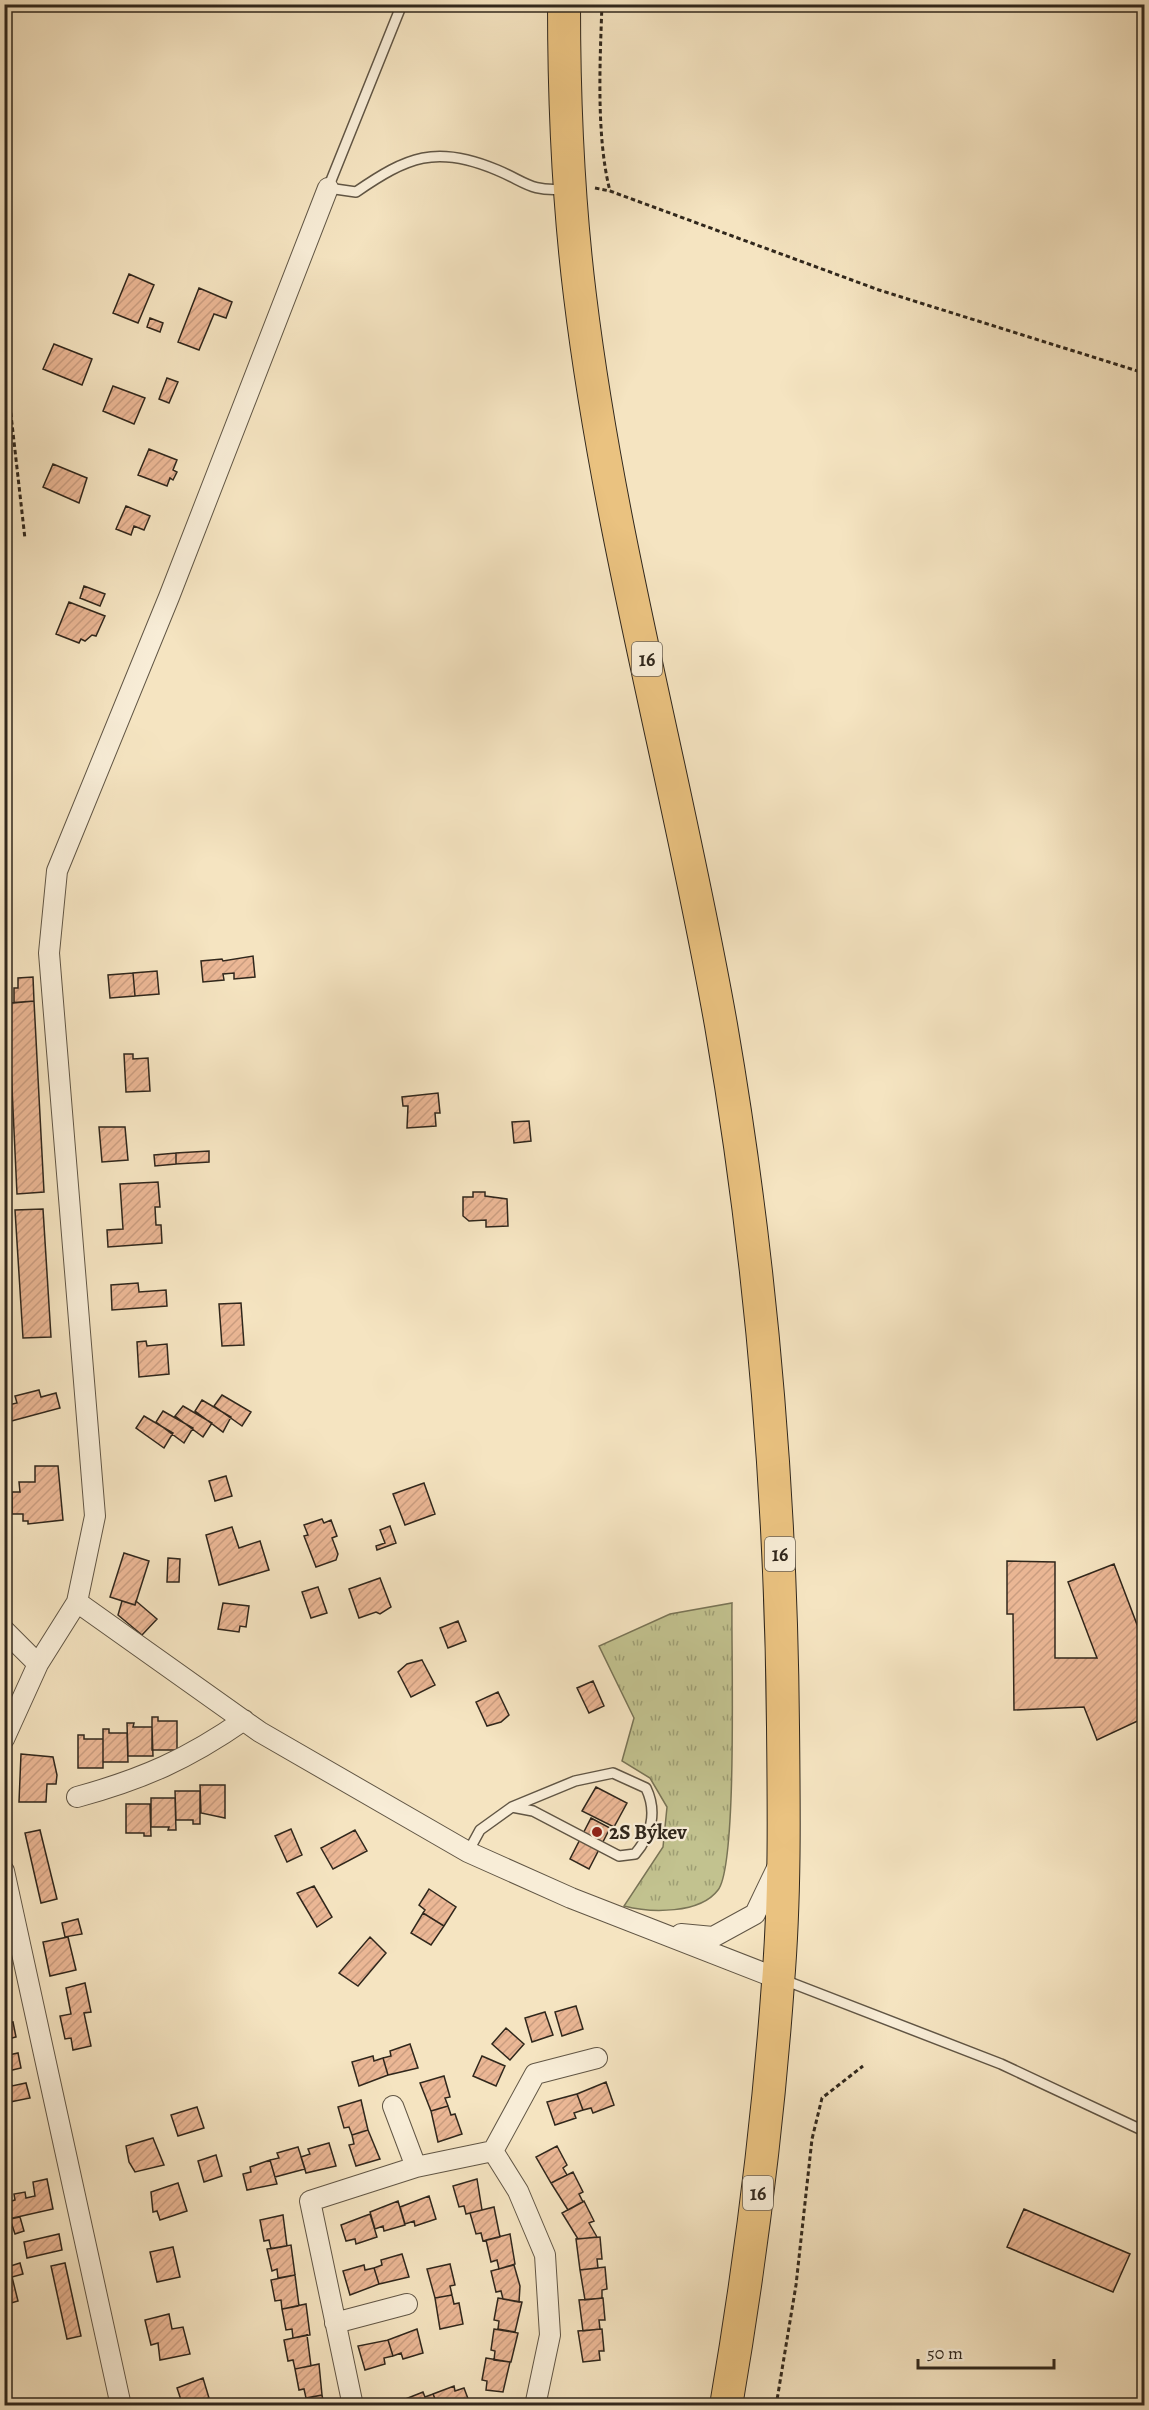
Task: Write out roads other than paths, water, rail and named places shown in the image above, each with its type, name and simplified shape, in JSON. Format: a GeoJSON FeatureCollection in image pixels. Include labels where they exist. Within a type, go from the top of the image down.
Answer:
{"type":"FeatureCollection","features":[{"type":"Feature","properties":{"kind":"main road","name":"16"},"geometry":{"type":"LineString","coordinates":[[564,4],[565,132],[579,294],[605,457],[702,925],[744,1168],[761,1310],[780,1540],[784,1855],[779,1978],[764,2144],[749,2271],[726,2406]]}},
{"type":"Feature","properties":{"kind":"street"},"geometry":{"type":"LineString","coordinates":[[4,1738],[38,1664],[77,1602],[95,1516],[49,953],[57,871],[169,597],[328,188]]}},
{"type":"Feature","properties":{"kind":"street"},"geometry":{"type":"LineString","coordinates":[[77,1602],[244,1720],[468,1852],[571,1898],[779,1978]]}},
{"type":"Feature","properties":{"kind":"street"},"geometry":{"type":"LineString","coordinates":[[6,1638],[38,1664]]}},
{"type":"Feature","properties":{"kind":"street"},"geometry":{"type":"LineString","coordinates":[[77,1797],[132,1782],[152,1773],[202,1749],[244,1720]]}},
{"type":"Feature","properties":{"kind":"street"},"geometry":{"type":"LineString","coordinates":[[660,1933],[713,1936],[755,1914],[784,1855]]}},
{"type":"Feature","properties":{"kind":"street"},"geometry":{"type":"LineString","coordinates":[[4,1871],[121,2406]]}},
{"type":"Feature","properties":{"kind":"street"},"geometry":{"type":"LineString","coordinates":[[494,2151],[535,2074],[597,2058]]}},
{"type":"Feature","properties":{"kind":"street"},"geometry":{"type":"LineString","coordinates":[[393,2106],[416,2167]]}},
{"type":"Feature","properties":{"kind":"street"},"geometry":{"type":"LineString","coordinates":[[353,2406],[310,2201],[416,2167],[494,2151]]}},
{"type":"Feature","properties":{"kind":"street"},"geometry":{"type":"LineString","coordinates":[[494,2151],[518,2191],[545,2255],[550,2335],[535,2406]]}},
{"type":"Feature","properties":{"kind":"street"},"geometry":{"type":"LineString","coordinates":[[334,2323],[407,2304]]}},
{"type":"Feature","properties":{"kind":"lane"},"geometry":{"type":"LineString","coordinates":[[402,4],[328,188],[356,192],[405,162],[442,155],[462,158],[497,170],[531,188],[570,189]]}},
{"type":"Feature","properties":{"kind":"lane"},"geometry":{"type":"LineString","coordinates":[[468,1852],[480,1830],[512,1807],[576,1781],[613,1773],[646,1788],[653,1804],[648,1839],[636,1854],[619,1856],[533,1811],[512,1807]]}},
{"type":"Feature","properties":{"kind":"lane"},"geometry":{"type":"LineString","coordinates":[[779,1978],[1001,2064],[1144,2131]]}},
{"type":"Feature","properties":{"kind":"place","name":"2S Býkev"},"geometry":{"type":"Point","coordinates":[597,1832]}}]}
